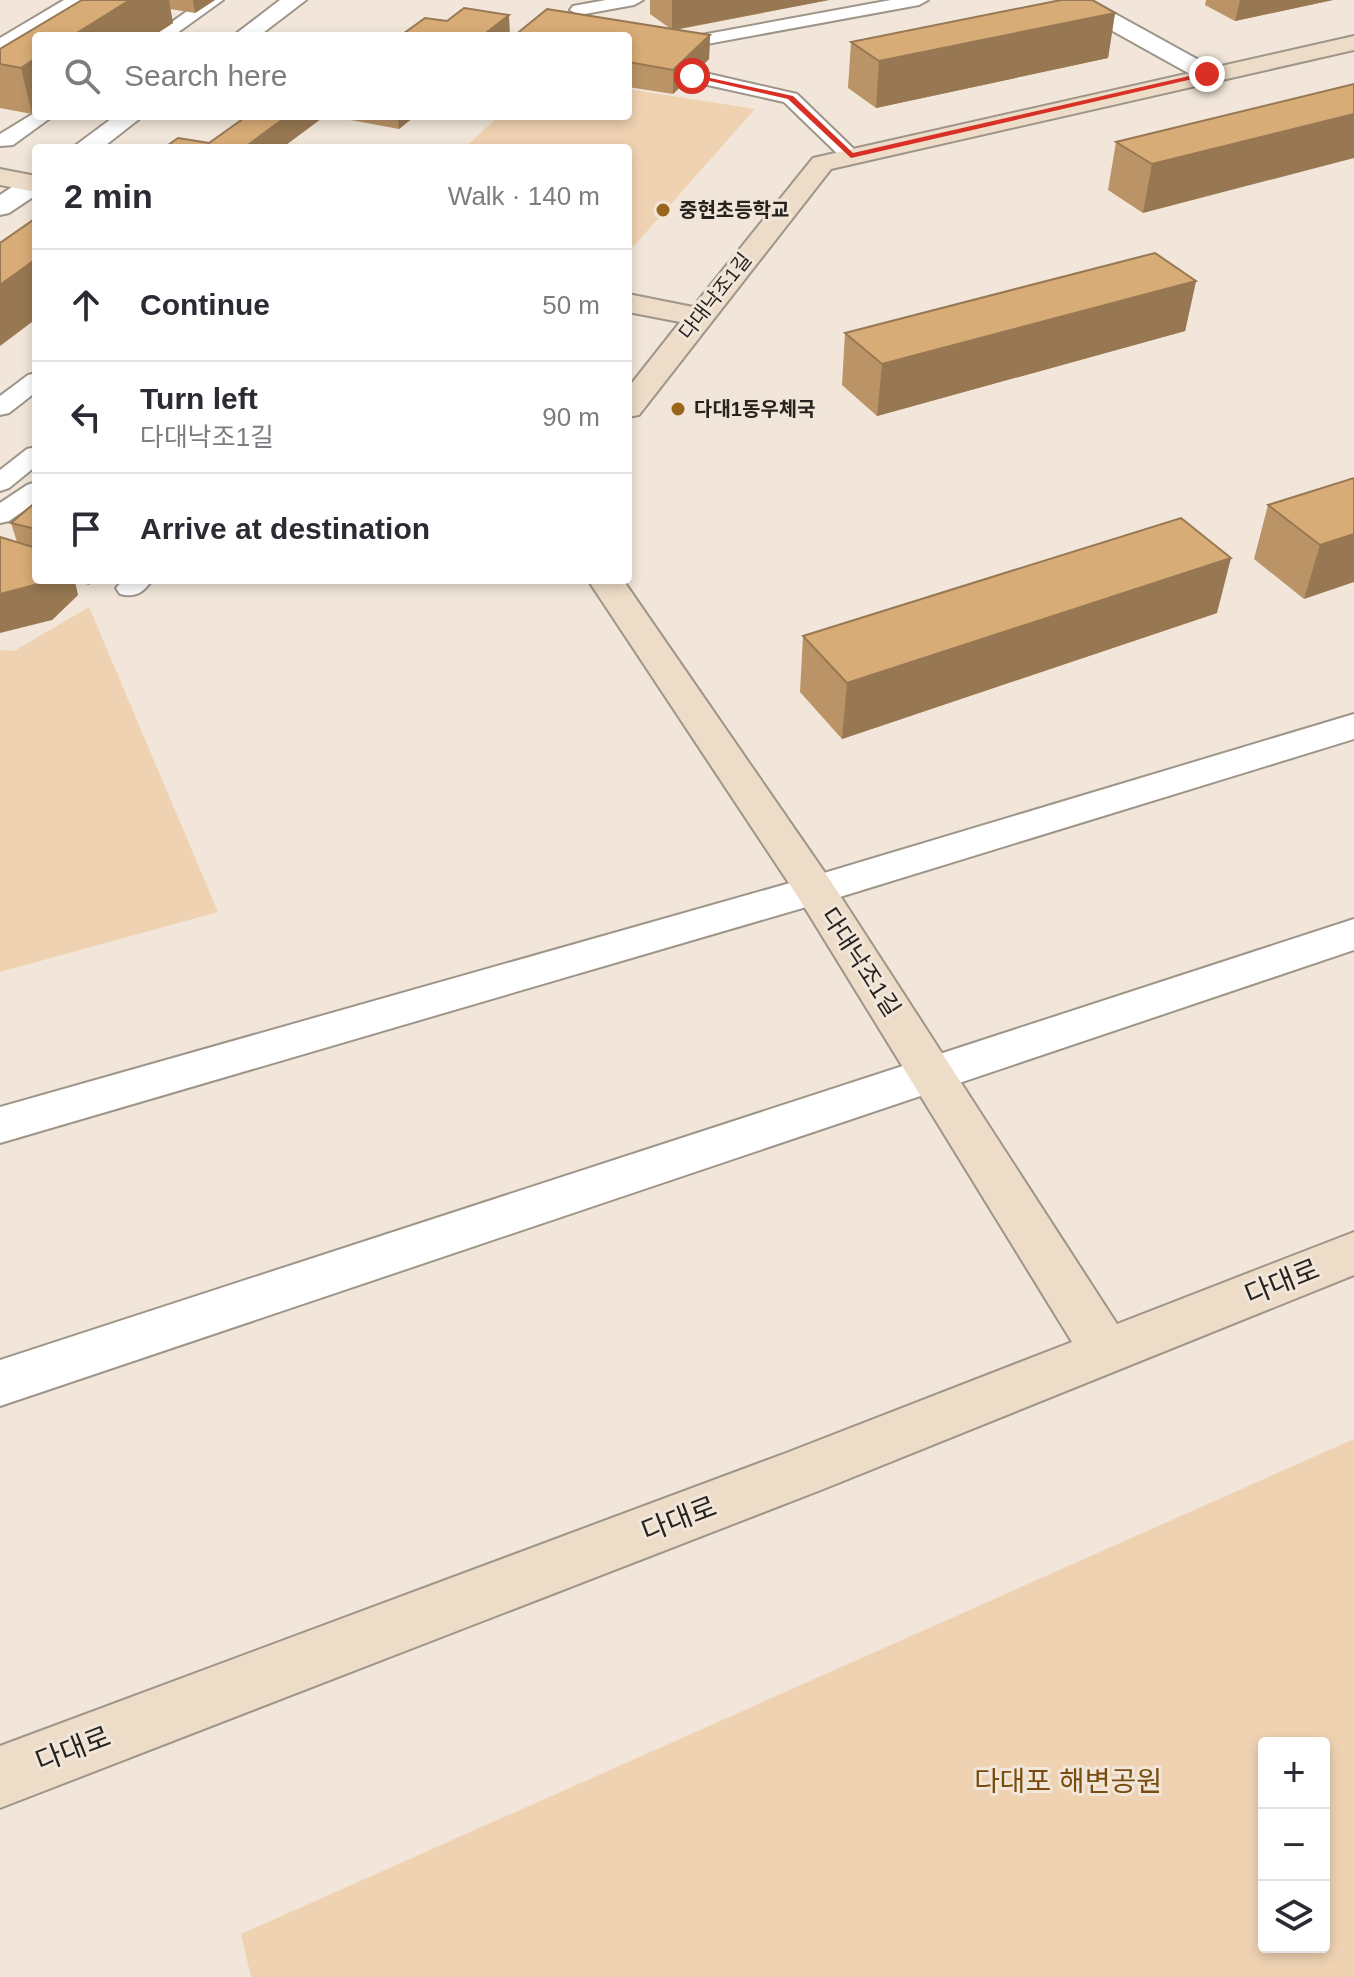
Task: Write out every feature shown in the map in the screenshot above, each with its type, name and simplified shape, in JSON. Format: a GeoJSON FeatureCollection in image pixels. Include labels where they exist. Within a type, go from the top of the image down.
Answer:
{"type":"FeatureCollection","features":[{"type":"Feature","properties":{"kind":"street"},"geometry":{"type":"LineString","coordinates":[[250,32],[295,0]]}},
{"type":"Feature","properties":{"kind":"street"},"geometry":{"type":"LineString","coordinates":[[1075,8],[1207,74]]}},
{"type":"Feature","properties":{"kind":"street","name":"다대낙조1길"},"geometry":{"type":"LineString","coordinates":[[632,403],[822,163],[1354,43]]}},
{"type":"Feature","properties":{"kind":"street"},"geometry":{"type":"LineString","coordinates":[[91,144],[125,120]]}},
{"type":"Feature","properties":{"kind":"street"},"geometry":{"type":"LineString","coordinates":[[0,177],[32,182]]}},
{"type":"Feature","properties":{"kind":"street"},"geometry":{"type":"LineString","coordinates":[[0,207],[32,186]]}},
{"type":"Feature","properties":{"kind":"street"},"geometry":{"type":"LineString","coordinates":[[632,304],[697,317]]}},
{"type":"Feature","properties":{"kind":"street","name":"다대낙조1길"},"geometry":{"type":"LineString","coordinates":[[608,584],[815,890],[1106,1352]]}},
{"type":"Feature","properties":{"kind":"street"},"geometry":{"type":"LineString","coordinates":[[0,1125],[815,890],[1354,726]]}},
{"type":"Feature","properties":{"kind":"street"},"geometry":{"type":"LineString","coordinates":[[0,1383],[1354,934]]}},
{"type":"Feature","properties":{"kind":"street","name":"다대로"},"geometry":{"type":"LineString","coordinates":[[0,1777],[802,1472],[1354,1253]]}},
{"type":"Feature","properties":{"kind":"lane"},"geometry":{"type":"LineString","coordinates":[[0,46],[76,0]]}},
{"type":"Feature","properties":{"kind":"lane"},"geometry":{"type":"LineString","coordinates":[[167,32],[214,0]]}},
{"type":"Feature","properties":{"kind":"lane"},"geometry":{"type":"LineString","coordinates":[[579,10],[634,0]]}},
{"type":"Feature","properties":{"kind":"lane"},"geometry":{"type":"LineString","coordinates":[[696,41],[919,0]]}},
{"type":"Feature","properties":{"kind":"lane"},"geometry":{"type":"LineString","coordinates":[[692,76],[790,98],[851,156]]}},
{"type":"Feature","properties":{"kind":"lane"},"geometry":{"type":"LineString","coordinates":[[0,140],[6,141],[37,120]]}},
{"type":"Feature","properties":{"kind":"lane"},"geometry":{"type":"LineString","coordinates":[[5,404],[32,383]]}},
{"type":"Feature","properties":{"kind":"lane"},"geometry":{"type":"LineString","coordinates":[[5,404],[32,407]]}},
{"type":"Feature","properties":{"kind":"lane"},"geometry":{"type":"LineString","coordinates":[[0,483],[32,457]]}},
{"type":"Feature","properties":{"kind":"lane"},"geometry":{"type":"LineString","coordinates":[[0,515],[32,493]]}},
{"type":"Feature","properties":{"kind":"green space"},"geometry":{"type":"Polygon","coordinates":[[[632,90],[755,109],[633,247],[632,144],[468,144],[495,120],[632,120],[632,90]]]}},
{"type":"Feature","properties":{"kind":"green space"},"geometry":{"type":"Polygon","coordinates":[[[89,607],[218,912],[0,972],[0,650],[14,651],[89,607]]]}},
{"type":"Feature","properties":{"kind":"green space","name":"다대포 해변공원"},"geometry":{"type":"Polygon","coordinates":[[[1354,1439],[1354,1977],[251,1977],[241,1934],[1354,1439]]]}},
{"type":"Feature","properties":{"kind":"building"},"geometry":{"type":"Polygon","coordinates":[[[82,0],[130,0],[78,32],[32,32],[32,61],[21,68],[0,64],[0,49],[82,0]]]}},
{"type":"Feature","properties":{"kind":"building"},"geometry":{"type":"Polygon","coordinates":[[[1061,0],[1092,0],[1115,13],[879,61],[851,42],[1061,0]]]}},
{"type":"Feature","properties":{"kind":"building"},"geometry":{"type":"Polygon","coordinates":[[[464,8],[509,15],[487,32],[406,32],[425,18],[447,21],[464,8]]]}},
{"type":"Feature","properties":{"kind":"building"},"geometry":{"type":"Polygon","coordinates":[[[547,9],[710,35],[673,70],[632,63],[632,32],[519,32],[547,9]]]}},
{"type":"Feature","properties":{"kind":"building"},"geometry":{"type":"Polygon","coordinates":[[[1354,84],[1354,114],[1152,164],[1116,142],[1354,84]]]}},
{"type":"Feature","properties":{"kind":"building"},"geometry":{"type":"Polygon","coordinates":[[[241,120],[282,120],[249,144],[170,144],[178,138],[209,143],[241,120]]]}},
{"type":"Feature","properties":{"kind":"building"},"geometry":{"type":"Polygon","coordinates":[[[32,221],[32,262],[0,285],[0,243],[32,221]]]}},
{"type":"Feature","properties":{"kind":"building"},"geometry":{"type":"Polygon","coordinates":[[[1155,253],[1196,281],[882,364],[845,333],[1155,253]]]}},
{"type":"Feature","properties":{"kind":"building"},"geometry":{"type":"Polygon","coordinates":[[[1354,478],[1354,534],[1320,545],[1268,505],[1354,478]]]}},
{"type":"Feature","properties":{"kind":"building"},"geometry":{"type":"Polygon","coordinates":[[[32,505],[32,528],[11,523],[32,505]]]}},
{"type":"Feature","properties":{"kind":"building"},"geometry":{"type":"Polygon","coordinates":[[[1181,518],[1231,558],[847,683],[803,636],[1181,518]]]}},
{"type":"Feature","properties":{"kind":"building"},"geometry":{"type":"Polygon","coordinates":[[[0,537],[32,547],[32,584],[38,584],[0,594],[0,537]]]}},
{"type":"Feature","properties":{"kind":"place","name":"중현초등학교"},"geometry":{"type":"Point","coordinates":[663,210]}},
{"type":"Feature","properties":{"kind":"place","name":"다대1동우체국"},"geometry":{"type":"Point","coordinates":[678,409]}},
{"type":"Feature","properties":{"kind":"route"},"geometry":{"type":"LineString","coordinates":[[692,76],[790,98],[851,156],[1207,74]]}}]}
